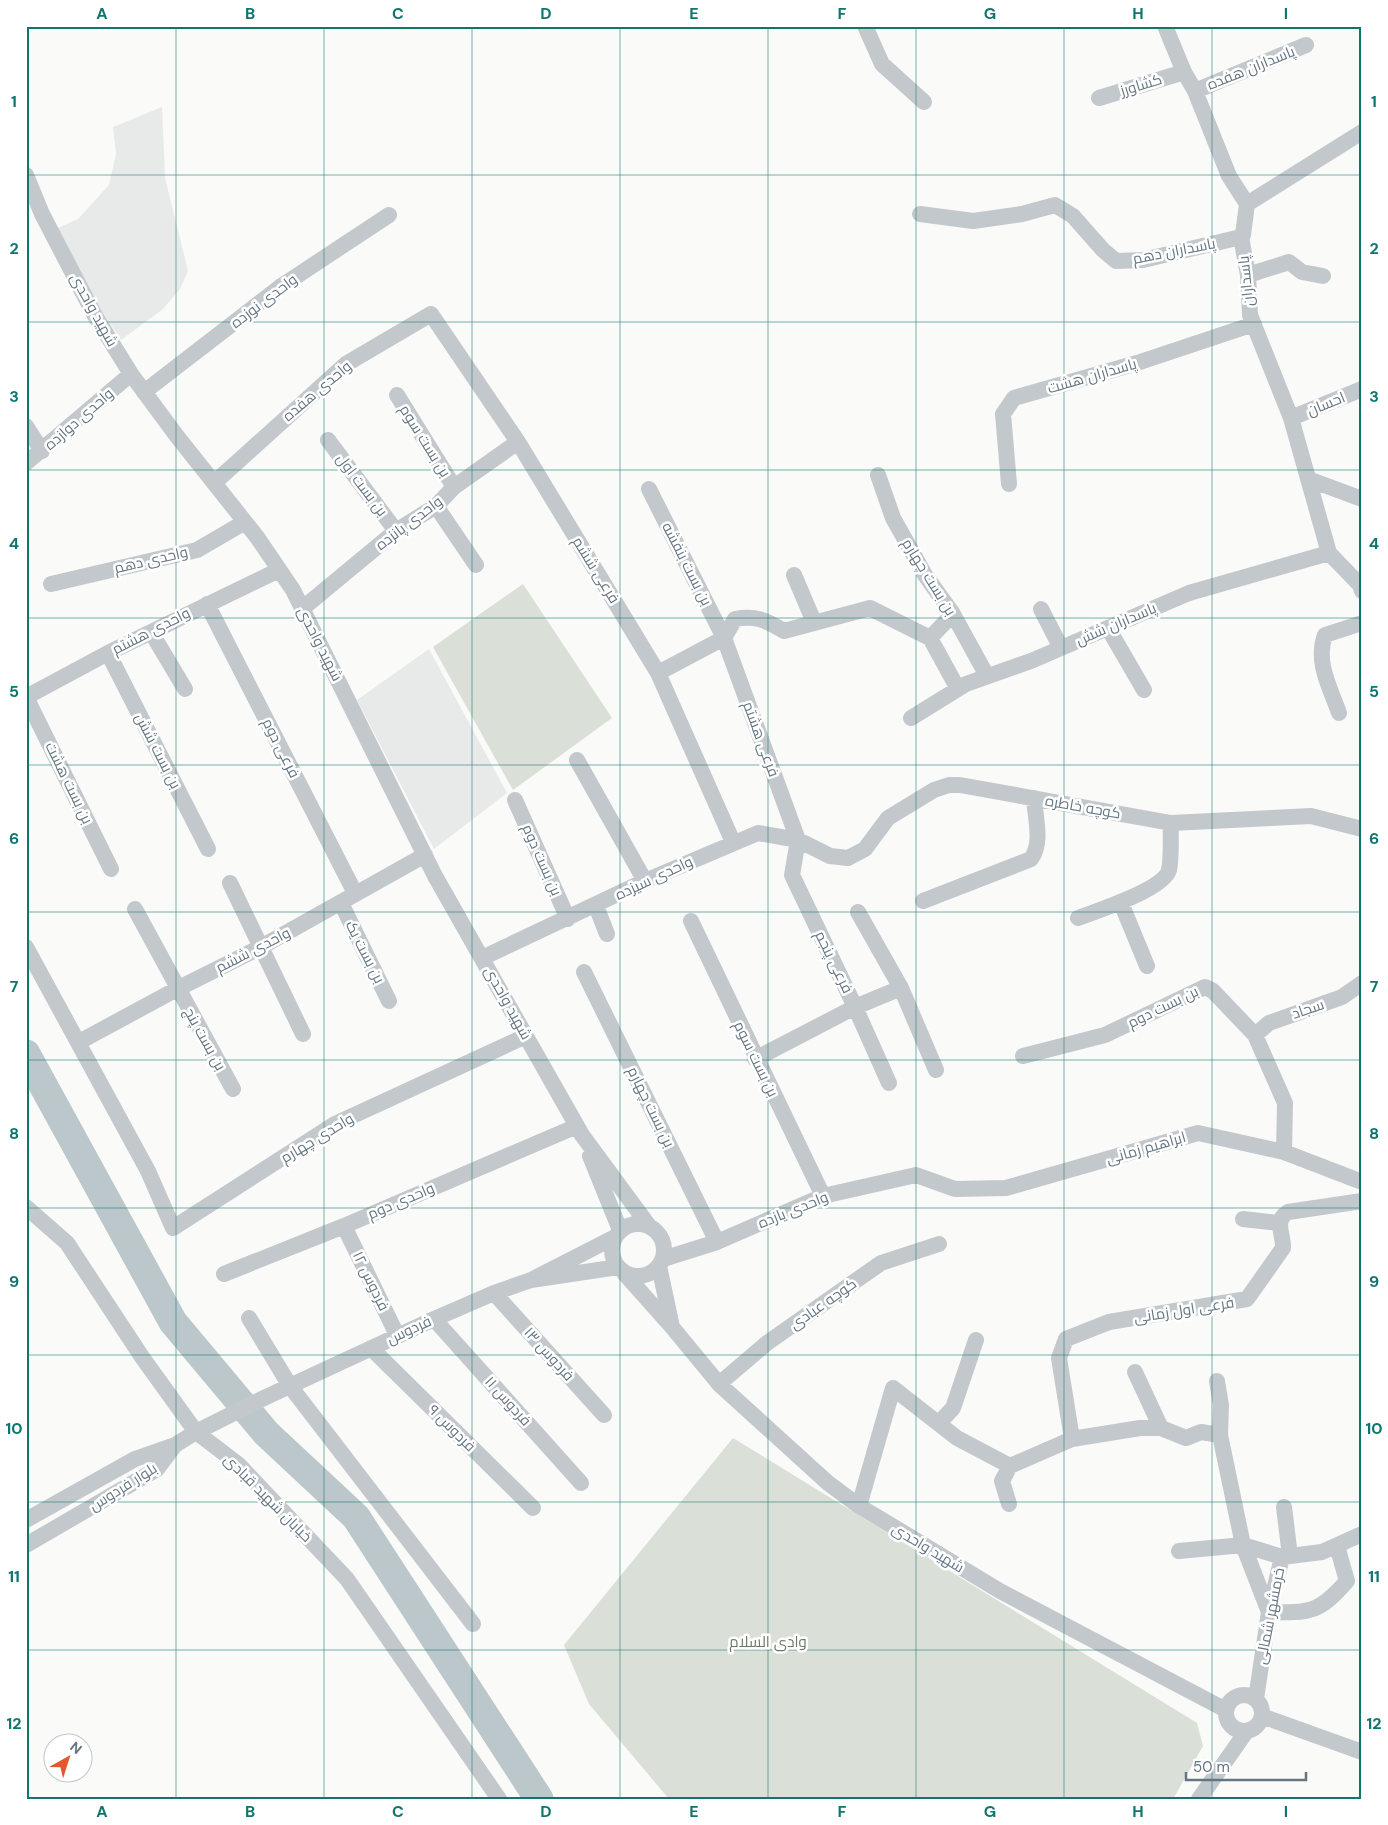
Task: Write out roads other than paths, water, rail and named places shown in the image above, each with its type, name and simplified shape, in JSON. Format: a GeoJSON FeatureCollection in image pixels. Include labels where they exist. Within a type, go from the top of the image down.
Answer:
{"type":"FeatureCollection","features":[{"type":"Feature","properties":{"kind":"street"},"geometry":{"type":"LineString","coordinates":[[866,26],[882,64],[924,102]]}},
{"type":"Feature","properties":{"kind":"street"},"geometry":{"type":"LineString","coordinates":[[1165,26],[1184,72],[1195,90],[1229,176],[1247,204],[1362,132]]}},
{"type":"Feature","properties":{"kind":"street","name":"پاسداران هفده"},"geometry":{"type":"LineString","coordinates":[[1195,90],[1306,45]]}},
{"type":"Feature","properties":{"kind":"street","name":"کشاورز"},"geometry":{"type":"LineString","coordinates":[[1098,98],[1184,72]]}},
{"type":"Feature","properties":{"kind":"street","name":"شهید واحدی"},"geometry":{"type":"LineString","coordinates":[[26,175],[55,239],[94,314],[131,374],[245,522],[303,608],[425,855],[580,1130]]}},
{"type":"Feature","properties":{"kind":"street","name":"پاسداران"},"geometry":{"type":"LineString","coordinates":[[1247,204],[1244,235],[1241,237],[1248,275],[1250,315],[1291,418],[1329,553],[1359,580]]}},
{"type":"Feature","properties":{"kind":"street","name":"پاسداران دهم"},"geometry":{"type":"LineString","coordinates":[[920,214],[973,221],[1022,214],[1055,206],[1073,216],[1103,250],[1116,261],[1143,260],[1241,237]]}},
{"type":"Feature","properties":{"kind":"street","name":"واحدی نوزده"},"geometry":{"type":"LineString","coordinates":[[144,392],[280,287],[389,215]]}},
{"type":"Feature","properties":{"kind":"street"},"geometry":{"type":"LineString","coordinates":[[1248,275],[1289,262],[1302,272],[1323,276]]}},
{"type":"Feature","properties":{"kind":"street","name":"فرعی ششم"},"geometry":{"type":"LineString","coordinates":[[431,314],[518,442],[658,673],[733,842]]}},
{"type":"Feature","properties":{"kind":"street","name":"واحدی هفده"},"geometry":{"type":"LineString","coordinates":[[214,483],[346,364],[431,314]]}},
{"type":"Feature","properties":{"kind":"street","name":"پاسداران هشت"},"geometry":{"type":"LineString","coordinates":[[1009,484],[1003,414],[1014,398],[1137,363],[1254,324]]}},
{"type":"Feature","properties":{"kind":"street","name":"واحدی دوازده"},"geometry":{"type":"LineString","coordinates":[[26,463],[131,374]]}},
{"type":"Feature","properties":{"kind":"street","name":"احسان"},"geometry":{"type":"LineString","coordinates":[[1291,418],[1362,389]]}},
{"type":"Feature","properties":{"kind":"street","name":"بن بست سوم"},"geometry":{"type":"LineString","coordinates":[[396,395],[454,487]]}},
{"type":"Feature","properties":{"kind":"street"},"geometry":{"type":"LineString","coordinates":[[26,426],[42,451]]}},
{"type":"Feature","properties":{"kind":"street","name":"بن بست اول"},"geometry":{"type":"LineString","coordinates":[[328,440],[396,531]]}},
{"type":"Feature","properties":{"kind":"street","name":"واحدی پانزده"},"geometry":{"type":"LineString","coordinates":[[303,608],[396,531],[436,506],[454,487],[518,442]]}},
{"type":"Feature","properties":{"kind":"street","name":"بن بست چهارم"},"geometry":{"type":"LineString","coordinates":[[878,475],[893,518],[924,575],[953,614],[987,676]]}},
{"type":"Feature","properties":{"kind":"street"},"geometry":{"type":"LineString","coordinates":[[1308,480],[1362,498]]}},
{"type":"Feature","properties":{"kind":"street","name":"بن بست بنفشه"},"geometry":{"type":"LineString","coordinates":[[650,489],[724,638]]}},
{"type":"Feature","properties":{"kind":"street"},"geometry":{"type":"LineString","coordinates":[[436,506],[476,565]]}},
{"type":"Feature","properties":{"kind":"street","name":"واحدی دهم"},"geometry":{"type":"LineString","coordinates":[[51,584],[197,550],[245,522]]}},
{"type":"Feature","properties":{"kind":"street","name":"پاسداران شش"},"geometry":{"type":"LineString","coordinates":[[911,718],[958,689],[1062,648],[1189,593],[1329,553]]}},
{"type":"Feature","properties":{"kind":"street","name":"واحدی هشتم"},"geometry":{"type":"LineString","coordinates":[[26,697],[108,653],[279,570]]}},
{"type":"Feature","properties":{"kind":"street"},"geometry":{"type":"LineString","coordinates":[[794,575],[814,622]]}},
{"type":"Feature","properties":{"kind":"street","name":"فرعی دوم"},"geometry":{"type":"LineString","coordinates":[[207,604],[355,893]]}},
{"type":"Feature","properties":{"kind":"street"},"geometry":{"type":"LineString","coordinates":[[658,673],[724,638],[734,620],[750,616],[763,619],[784,631],[870,608],[930,638],[958,689]]}},
{"type":"Feature","properties":{"kind":"street"},"geometry":{"type":"LineString","coordinates":[[1041,609],[1062,648]]}},
{"type":"Feature","properties":{"kind":"street"},"geometry":{"type":"LineString","coordinates":[[930,638],[953,614]]}},
{"type":"Feature","properties":{"kind":"street"},"geometry":{"type":"LineString","coordinates":[[1339,713],[1320,660],[1321,646],[1325,635],[1330,632],[1362,623]]}},
{"type":"Feature","properties":{"kind":"street"},"geometry":{"type":"LineString","coordinates":[[1108,628],[1144,690]]}},
{"type":"Feature","properties":{"kind":"street"},"geometry":{"type":"LineString","coordinates":[[151,632],[185,689]]}},
{"type":"Feature","properties":{"kind":"street","name":"فرعی هشتم"},"geometry":{"type":"LineString","coordinates":[[724,638],[798,840]]}},
{"type":"Feature","properties":{"kind":"street","name":"بن بست شش"},"geometry":{"type":"LineString","coordinates":[[108,653],[208,849]]}},
{"type":"Feature","properties":{"kind":"street","name":"بن بست هشت"},"geometry":{"type":"LineString","coordinates":[[26,697],[111,869]]}},
{"type":"Feature","properties":{"kind":"street"},"geometry":{"type":"LineString","coordinates":[[577,760],[645,882]]}},
{"type":"Feature","properties":{"kind":"street","name":"كوچه خاطره"},"geometry":{"type":"LineString","coordinates":[[830,856],[848,858],[865,849],[888,818],[934,790],[949,785],[960,785],[1171,823],[1311,816],[1362,829]]}},
{"type":"Feature","properties":{"kind":"street"},"geometry":{"type":"LineString","coordinates":[[923,901],[1031,859],[1036,852],[1038,844],[1034,798]]}},
{"type":"Feature","properties":{"kind":"street","name":"بن بست دوم"},"geometry":{"type":"LineString","coordinates":[[515,800],[568,919]]}},
{"type":"Feature","properties":{"kind":"street"},"geometry":{"type":"LineString","coordinates":[[1078,918],[1120,903],[1162,880],[1169,871],[1171,823]]}},
{"type":"Feature","properties":{"kind":"street","name":"واحدی سیزده"},"geometry":{"type":"LineString","coordinates":[[482,958],[733,842],[758,833],[798,840],[830,856]]}},
{"type":"Feature","properties":{"kind":"street","name":"فرعی پنجم"},"geometry":{"type":"LineString","coordinates":[[798,840],[792,875],[855,1007],[888,1083]]}},
{"type":"Feature","properties":{"kind":"street","name":"واحدی ششم"},"geometry":{"type":"LineString","coordinates":[[79,1042],[177,988],[261,947],[425,855]]}},
{"type":"Feature","properties":{"kind":"street"},"geometry":{"type":"LineString","coordinates":[[230,883],[303,1034]]}},
{"type":"Feature","properties":{"kind":"street","name":"بن بست یک"},"geometry":{"type":"LineString","coordinates":[[340,903],[389,1001]]}},
{"type":"Feature","properties":{"kind":"street"},"geometry":{"type":"LineString","coordinates":[[1120,903],[1147,966]]}},
{"type":"Feature","properties":{"kind":"street"},"geometry":{"type":"LineString","coordinates":[[596,906],[607,934]]}},
{"type":"Feature","properties":{"kind":"street"},"geometry":{"type":"LineString","coordinates":[[135,909],[177,988]]}},
{"type":"Feature","properties":{"kind":"street"},"geometry":{"type":"LineString","coordinates":[[858,912],[901,988],[936,1070]]}},
{"type":"Feature","properties":{"kind":"street","name":"بن بست سوم"},"geometry":{"type":"LineString","coordinates":[[691,921],[823,1196]]}},
{"type":"Feature","properties":{"kind":"street"},"geometry":{"type":"LineString","coordinates":[[26,946],[79,1042]]}},
{"type":"Feature","properties":{"kind":"street","name":"بن بست چهارم"},"geometry":{"type":"LineString","coordinates":[[584,972],[717,1242]]}},
{"type":"Feature","properties":{"kind":"street","name":"سجاد"},"geometry":{"type":"LineString","coordinates":[[1255,1035],[1270,1023],[1342,997],[1362,983]]}},
{"type":"Feature","properties":{"kind":"street","name":"بن بست دوم"},"geometry":{"type":"LineString","coordinates":[[1022,1056],[1105,1035],[1205,987],[1213,991],[1255,1035],[1285,1103],[1284,1152]]}},
{"type":"Feature","properties":{"kind":"street","name":"بن بست پنج"},"geometry":{"type":"LineString","coordinates":[[177,988],[233,1089]]}},
{"type":"Feature","properties":{"kind":"street"},"geometry":{"type":"LineString","coordinates":[[756,1059],[855,1007],[901,988]]}},
{"type":"Feature","properties":{"kind":"street","name":"واحدی چهارم"},"geometry":{"type":"LineString","coordinates":[[79,1042],[148,1171],[173,1228],[335,1124],[526,1036]]}},
{"type":"Feature","properties":{"kind":"street"},"geometry":{"type":"LineString","coordinates":[[580,1130],[649,1226],[661,1237],[664,1244],[661,1263],[672,1327]]}},
{"type":"Feature","properties":{"kind":"street"},"geometry":{"type":"LineString","coordinates":[[580,1130],[618,1234],[612,1253],[621,1270]]}},
{"type":"Feature","properties":{"kind":"street","name":"واحدی دوم"},"geometry":{"type":"LineString","coordinates":[[224,1274],[580,1130]]}},
{"type":"Feature","properties":{"kind":"street","name":"ابراهیم زمانی"},"geometry":{"type":"LineString","coordinates":[[955,1189],[1006,1188],[1198,1133],[1284,1152],[1362,1182]]}},
{"type":"Feature","properties":{"kind":"street","name":"واحدی یازده"},"geometry":{"type":"LineString","coordinates":[[661,1263],[717,1242],[823,1196],[916,1174],[955,1189]]}},
{"type":"Feature","properties":{"kind":"street"},"geometry":{"type":"LineString","coordinates":[[1243,1219],[1279,1223],[1288,1212],[1362,1201]]}},
{"type":"Feature","properties":{"kind":"street","name":"خیابان شهید قبادی"},"geometry":{"type":"LineString","coordinates":[[26,1207],[67,1243],[142,1358],[200,1430],[238,1464],[347,1579],[499,1799]]}},
{"type":"Feature","properties":{"kind":"street","name":"فرعی اول زمانی"},"geometry":{"type":"LineString","coordinates":[[1072,1439],[1059,1358],[1066,1339],[1109,1322],[1248,1299],[1283,1248],[1279,1223]]}},
{"type":"Feature","properties":{"kind":"street"},"geometry":{"type":"LineString","coordinates":[[531,1280],[634,1224],[649,1226]]}},
{"type":"Feature","properties":{"kind":"street","name":"فردوس ۱۲"},"geometry":{"type":"LineString","coordinates":[[344,1226],[397,1336]]}},
{"type":"Feature","properties":{"kind":"street","name":"کوچه عبادی"},"geometry":{"type":"LineString","coordinates":[[719,1384],[767,1343],[881,1263],[939,1244]]}},
{"type":"Feature","properties":{"kind":"street"},"geometry":{"type":"LineString","coordinates":[[531,1280],[621,1270],[640,1276],[654,1271],[661,1263]]}},
{"type":"Feature","properties":{"kind":"street","name":"شهید واحدی"},"geometry":{"type":"LineString","coordinates":[[621,1270],[672,1327],[719,1384],[828,1483],[859,1506],[1000,1591],[1226,1710]]}},
{"type":"Feature","properties":{"kind":"street","name":"فردوس"},"geometry":{"type":"LineString","coordinates":[[175,1445],[200,1430],[264,1398],[371,1348],[494,1293],[531,1280]]}},
{"type":"Feature","properties":{"kind":"street","name":"فردوس ۱۳"},"geometry":{"type":"LineString","coordinates":[[494,1293],[604,1415]]}},
{"type":"Feature","properties":{"kind":"street"},"geometry":{"type":"LineString","coordinates":[[249,1318],[290,1386],[473,1624]]}},
{"type":"Feature","properties":{"kind":"street","name":"فردوس ۱۱"},"geometry":{"type":"LineString","coordinates":[[434,1319],[582,1483]]}},
{"type":"Feature","properties":{"kind":"street"},"geometry":{"type":"LineString","coordinates":[[939,1423],[953,1408],[976,1340]]}},
{"type":"Feature","properties":{"kind":"street","name":"فردوس ۹"},"geometry":{"type":"LineString","coordinates":[[371,1348],[533,1508]]}},
{"type":"Feature","properties":{"kind":"street"},"geometry":{"type":"LineString","coordinates":[[1135,1372],[1160,1428]]}},
{"type":"Feature","properties":{"kind":"street"},"geometry":{"type":"LineString","coordinates":[[1218,1381],[1221,1405],[1220,1435],[1243,1545],[1270,1612],[1315,1610],[1332,1599],[1347,1581],[1337,1546]]}},
{"type":"Feature","properties":{"kind":"street"},"geometry":{"type":"LineString","coordinates":[[859,1506],[893,1388],[957,1438],[1010,1466]]}},
{"type":"Feature","properties":{"kind":"street"},"geometry":{"type":"LineString","coordinates":[[1009,1504],[1002,1481],[1010,1466],[1072,1439],[1140,1428],[1160,1428],[1186,1438],[1201,1432],[1220,1435]]}},
{"type":"Feature","properties":{"kind":"street","name":"بلوار فردوس"},"geometry":{"type":"LineString","coordinates":[[26,1520],[135,1459],[175,1445]]}},
{"type":"Feature","properties":{"kind":"street","name":"بلوار فردوس"},"geometry":{"type":"LineString","coordinates":[[26,1545],[157,1469],[175,1445]]}},
{"type":"Feature","properties":{"kind":"street"},"geometry":{"type":"LineString","coordinates":[[1179,1551],[1243,1545],[1286,1556],[1284,1507]]}},
{"type":"Feature","properties":{"kind":"street","name":"خرمشهر شمالی"},"geometry":{"type":"LineString","coordinates":[[1256,1699],[1270,1612],[1286,1556],[1322,1552],[1362,1534]]}},
{"type":"Feature","properties":{"kind":"street"},"geometry":{"type":"LineString","coordinates":[[1199,1799],[1246,1732],[1258,1725],[1262,1716],[1261,1707],[1256,1699],[1238,1696],[1230,1702],[1226,1710],[1228,1720],[1233,1727],[1246,1732]]}},
{"type":"Feature","properties":{"kind":"street"},"geometry":{"type":"LineString","coordinates":[[1262,1716],[1362,1752]]}},
{"type":"Feature","properties":{"kind":"waterway"},"geometry":{"type":"LineString","coordinates":[[26,1054],[173,1322],[266,1433],[356,1517],[539,1799]]}},
{"type":"Feature","properties":{"kind":"park label","name":"وادی السلام"},"geometry":{"type":"Point","coordinates":[768,1642]}}]}
